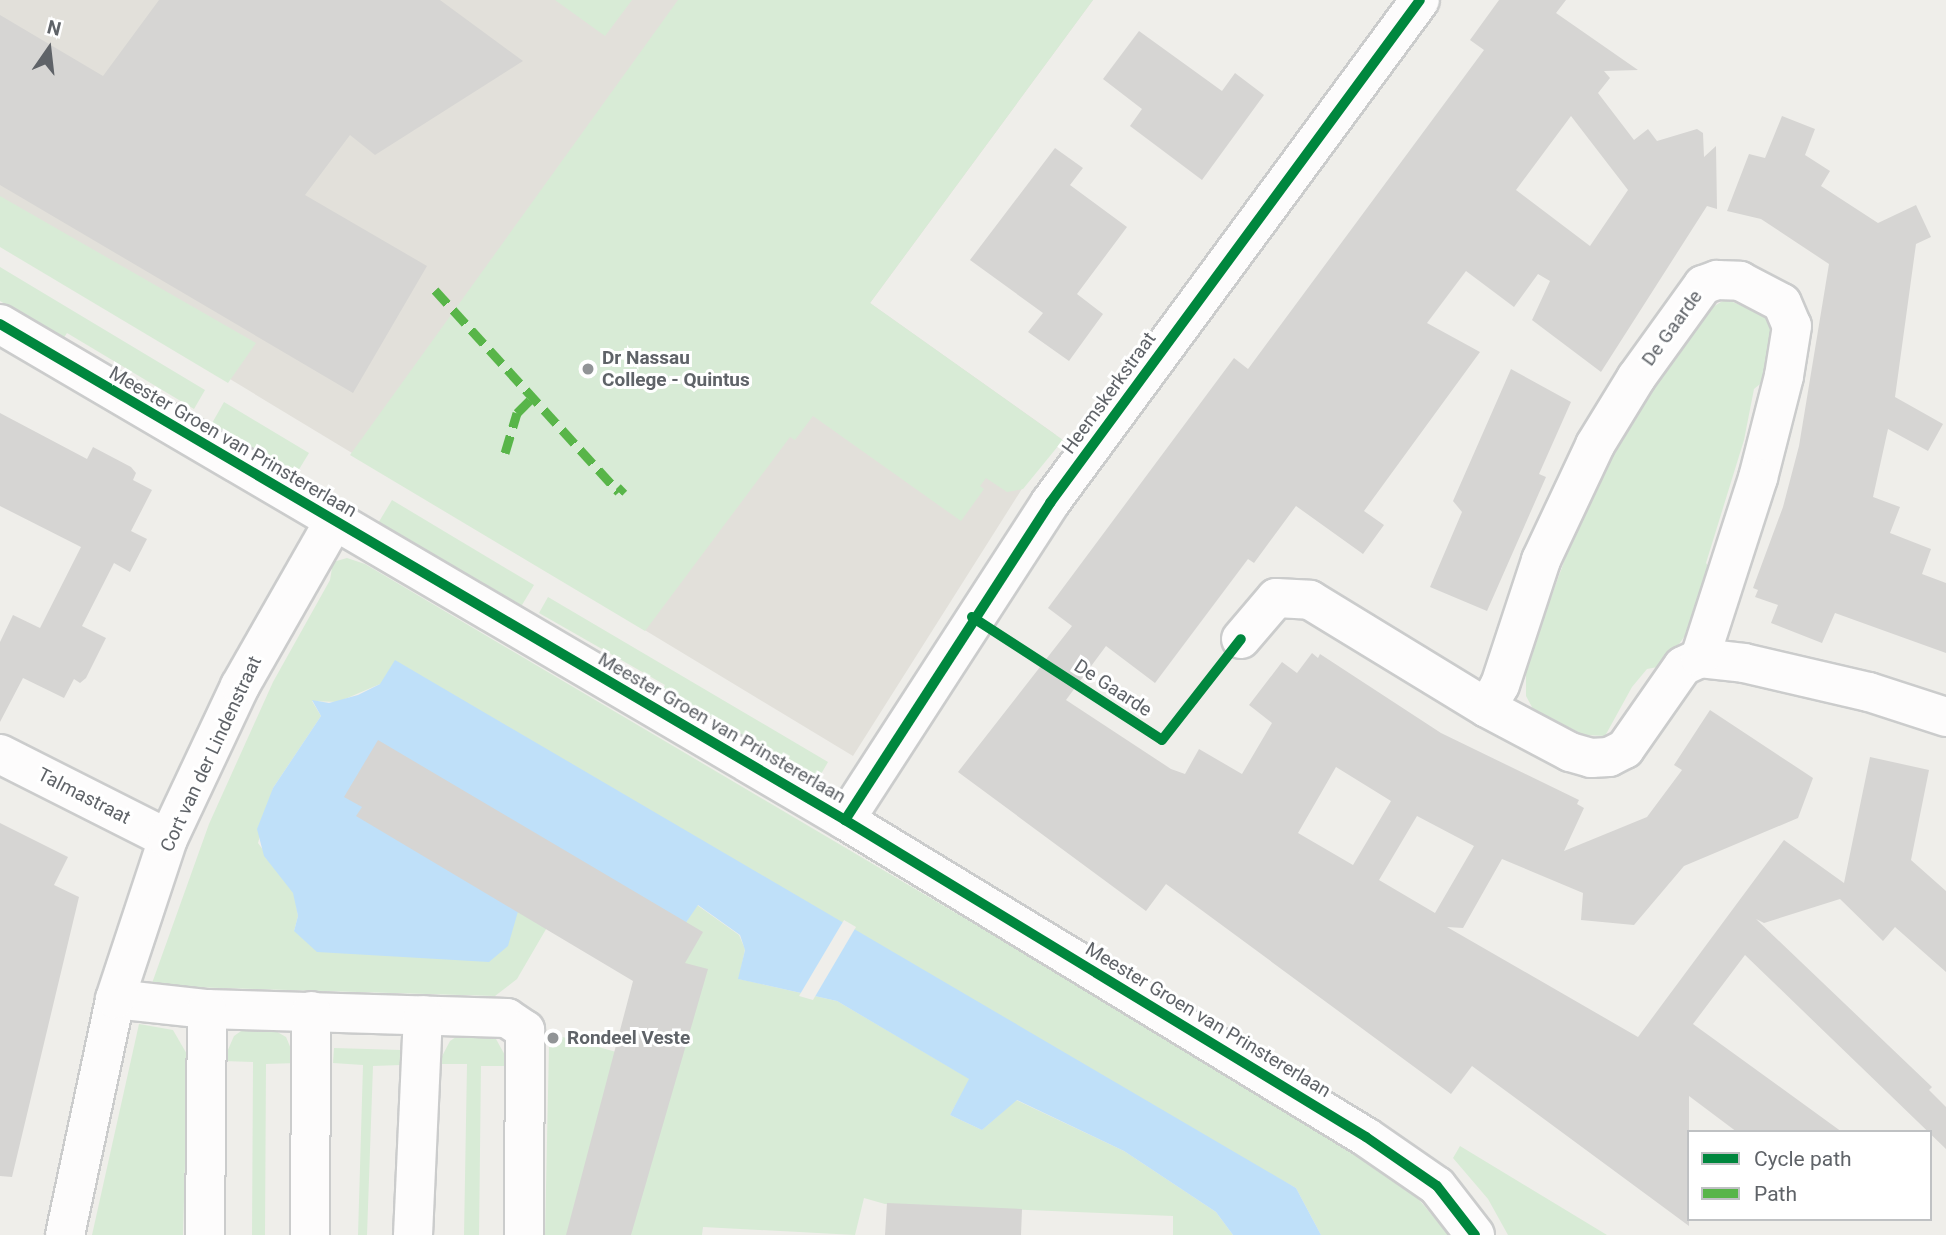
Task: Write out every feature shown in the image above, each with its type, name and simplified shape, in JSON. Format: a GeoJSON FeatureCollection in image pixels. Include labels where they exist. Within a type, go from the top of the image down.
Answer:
{"type":"FeatureCollection","features":[{"type":"Feature","properties":{"kind":"street","name":"Heemskerkstraat"},"geometry":{"type":"LineString","coordinates":[[845,820],[1050,503],[1420,0]]}},
{"type":"Feature","properties":{"kind":"street","name":"De Gaarde"},"geometry":{"type":"LineString","coordinates":[[1487,708],[1500,685],[1541,560],[1595,445],[1636,377],[1703,285],[1740,281],[1782,303],[1792,326],[1784,376],[1758,478],[1700,658]]}},
{"type":"Feature","properties":{"kind":"street","name":"Meester Groen van Prinstererlaan"},"geometry":{"type":"LineString","coordinates":[[0,324],[845,820],[1417,1170],[1455,1206],[1475,1235]]}},
{"type":"Feature","properties":{"kind":"street","name":"Cort van der Lindenstraat"},"geometry":{"type":"LineString","coordinates":[[65,1235],[115,999],[168,839],[240,686],[334,521]]}},
{"type":"Feature","properties":{"kind":"street"},"geometry":{"type":"LineString","coordinates":[[1241,639],[1276,598],[1311,600],[1487,708],[1570,752],[1609,757],[1625,749],[1683,666],[1700,658],[1744,663],[1869,692],[1946,717]]}},
{"type":"Feature","properties":{"kind":"street","name":"Talmastraat"},"geometry":{"type":"LineString","coordinates":[[0,754],[168,839]]}},
{"type":"Feature","properties":{"kind":"street"},"geometry":{"type":"LineString","coordinates":[[115,999],[208,1009],[507,1018],[525,1030],[524,1235]]}},
{"type":"Feature","properties":{"kind":"street"},"geometry":{"type":"LineString","coordinates":[[205,1235],[208,1009]]}},
{"type":"Feature","properties":{"kind":"street"},"geometry":{"type":"LineString","coordinates":[[310,1235],[311,1011]]}},
{"type":"Feature","properties":{"kind":"street"},"geometry":{"type":"LineString","coordinates":[[413,1235],[423,1015]]}},
{"type":"Feature","properties":{"kind":"shaded area","name":"Dr Nassau College - Quintus"},"geometry":{"type":"Polygon","coordinates":[[[0,0],[1093,0],[870,303],[1056,435],[853,756],[0,240],[0,0]]]}},
{"type":"Feature","properties":{"kind":"green space"},"geometry":{"type":"Polygon","coordinates":[[[555,0],[632,0],[605,36],[555,0]]]}},
{"type":"Feature","properties":{"kind":"green space"},"geometry":{"type":"Polygon","coordinates":[[[678,0],[1093,0],[870,303],[1063,440],[1023,489],[1007,492],[986,478],[980,486],[984,489],[961,521],[813,416],[795,440],[790,437],[645,631],[350,455],[678,0]]]}},
{"type":"Feature","properties":{"kind":"green space"},"geometry":{"type":"Polygon","coordinates":[[[0,196],[256,343],[228,383],[0,247],[0,196]]]}},
{"type":"Feature","properties":{"kind":"green space"},"geometry":{"type":"Polygon","coordinates":[[[0,267],[205,390],[194,409],[67,333],[63,339],[0,301],[0,267]]]}},
{"type":"Feature","properties":{"kind":"green space"},"geometry":{"type":"Polygon","coordinates":[[[1726,299],[1765,316],[1775,340],[1771,375],[1754,389],[1744,440],[1706,563],[1715,578],[1687,633],[1663,666],[1647,669],[1632,687],[1605,736],[1584,735],[1533,709],[1526,696],[1526,672],[1533,647],[1577,526],[1617,446],[1661,370],[1701,314],[1726,299]]]}},
{"type":"Feature","properties":{"kind":"green space"},"geometry":{"type":"Polygon","coordinates":[[[224,402],[309,453],[295,476],[211,425],[224,402]]]}},
{"type":"Feature","properties":{"kind":"green space"},"geometry":{"type":"Polygon","coordinates":[[[392,500],[534,585],[519,610],[377,525],[392,500]]]}},
{"type":"Feature","properties":{"kind":"green space"},"geometry":{"type":"Polygon","coordinates":[[[347,558],[365,564],[1137,1020],[1404,1182],[1449,1235],[1321,1235],[1296,1188],[380,684],[338,702],[312,701],[321,716],[273,788],[258,843],[294,893],[298,916],[294,931],[518,908],[683,927],[697,905],[739,935],[745,949],[739,979],[837,1001],[970,1079],[950,1115],[982,1130],[1016,1100],[1124,1151],[1216,1212],[1233,1235],[1173,1235],[1173,1216],[885,1204],[864,1198],[855,1235],[703,1227],[702,1235],[545,1235],[549,1045],[559,1036],[627,1055],[647,980],[549,924],[517,979],[495,996],[151,986],[209,824],[273,682],[330,580],[333,562],[347,558]]]}},
{"type":"Feature","properties":{"kind":"green space"},"geometry":{"type":"Polygon","coordinates":[[[548,597],[828,762],[817,781],[661,691],[665,685],[539,613],[548,597]]]}},
{"type":"Feature","properties":{"kind":"green space"},"geometry":{"type":"Polygon","coordinates":[[[139,1024],[173,1030],[188,1056],[183,1235],[92,1235],[139,1024]]]}},
{"type":"Feature","properties":{"kind":"green space"},"geometry":{"type":"Polygon","coordinates":[[[244,1029],[272,1029],[286,1037],[297,1063],[266,1064],[265,1235],[252,1235],[253,1062],[223,1061],[234,1036],[244,1029]]]}},
{"type":"Feature","properties":{"kind":"green space"},"geometry":{"type":"Polygon","coordinates":[[[480,1032],[496,1039],[511,1066],[481,1066],[479,1235],[464,1235],[467,1064],[438,1064],[450,1041],[462,1033],[480,1032]]]}},
{"type":"Feature","properties":{"kind":"green space"},"geometry":{"type":"Polygon","coordinates":[[[334,1048],[401,1050],[401,1065],[373,1066],[367,1235],[358,1235],[363,1065],[333,1063],[334,1048]]]}},
{"type":"Feature","properties":{"kind":"green space"},"geometry":{"type":"Polygon","coordinates":[[[1460,1146],[1607,1235],[1508,1235],[1488,1199],[1453,1158],[1460,1146]]]}},
{"type":"Feature","properties":{"kind":"water"},"geometry":{"type":"Polygon","coordinates":[[[395,660],[1296,1188],[1321,1235],[1233,1235],[1216,1212],[1124,1151],[1017,1100],[982,1130],[950,1115],[969,1079],[837,1001],[738,979],[745,950],[740,935],[698,905],[683,927],[519,908],[508,946],[489,962],[317,952],[294,931],[298,916],[293,893],[264,856],[257,829],[273,788],[321,716],[312,700],[329,703],[358,695],[380,684],[395,660]]]}},
{"type":"Feature","properties":{"kind":"pier"},"geometry":{"type":"Polygon","coordinates":[[[844,920],[856,927],[813,1000],[799,996],[844,920]]]}},
{"type":"Feature","properties":{"kind":"building"},"geometry":{"type":"Polygon","coordinates":[[[159,0],[440,0],[523,61],[375,155],[350,135],[305,195],[427,266],[353,393],[0,185],[0,15],[103,76],[159,0]]]}},
{"type":"Feature","properties":{"kind":"building"},"geometry":{"type":"Polygon","coordinates":[[[1499,0],[1566,0],[1556,13],[1638,70],[1604,71],[1610,78],[1598,93],[1634,140],[1648,129],[1657,141],[1697,129],[1703,133],[1704,157],[1716,146],[1717,209],[1707,206],[1601,372],[1532,320],[1550,281],[1538,274],[1514,307],[1466,271],[1427,323],[1480,352],[1364,511],[1384,525],[1363,554],[1296,506],[1254,563],[1248,559],[1155,683],[1106,646],[1066,700],[1171,769],[1185,774],[1199,749],[1242,774],[1272,723],[1249,705],[1282,662],[1297,673],[1312,653],[1318,658],[1320,654],[1441,733],[1579,800],[1577,804],[1584,808],[1564,851],[1647,817],[1682,770],[1674,765],[1710,710],[1813,778],[1798,818],[1684,866],[1634,925],[1581,920],[1583,893],[1502,859],[1463,928],[1447,927],[1638,1037],[1784,840],[1844,883],[1870,757],[1929,770],[1911,860],[1946,891],[1946,972],[1895,927],[1883,941],[1840,899],[1764,923],[1756,919],[1932,1087],[1929,1090],[1946,1107],[1946,1149],[1932,1135],[1932,1130],[1926,1130],[1745,955],[1693,1024],[1839,1130],[1734,1130],[1689,1096],[1689,1226],[1472,1066],[1451,1094],[1166,884],[1146,911],[958,772],[1072,626],[1048,608],[1234,358],[1248,369],[1484,50],[1470,40],[1499,0]],[[1571,116],[1516,190],[1590,246],[1628,190],[1571,116]],[[1336,767],[1298,833],[1353,865],[1391,801],[1336,767]],[[1417,816],[1379,880],[1435,913],[1474,846],[1417,816]]]}},
{"type":"Feature","properties":{"kind":"building"},"geometry":{"type":"Polygon","coordinates":[[[1139,31],[1222,91],[1235,73],[1264,95],[1202,180],[1130,126],[1142,109],[1103,79],[1139,31]]]}},
{"type":"Feature","properties":{"kind":"building"},"geometry":{"type":"Polygon","coordinates":[[[1782,116],[1815,129],[1805,155],[1830,171],[1821,186],[1878,223],[1916,205],[1931,237],[1916,244],[1895,397],[1943,424],[1928,451],[1888,429],[1873,497],[1900,507],[1890,533],[1931,549],[1922,574],[1946,583],[1946,653],[1835,613],[1822,643],[1771,623],[1778,605],[1755,597],[1758,590],[1753,588],[1783,507],[1799,446],[1829,264],[1761,219],[1727,211],[1749,154],[1765,158],[1782,116]]]}},
{"type":"Feature","properties":{"kind":"building"},"geometry":{"type":"Polygon","coordinates":[[[1055,148],[1083,168],[1070,185],[1127,227],[1077,294],[1103,314],[1069,361],[1028,332],[1043,313],[970,260],[1055,148]]]}},
{"type":"Feature","properties":{"kind":"building"},"geometry":{"type":"Polygon","coordinates":[[[1511,369],[1571,402],[1539,474],[1546,477],[1487,611],[1430,587],[1462,512],[1453,501],[1511,369]]]}},
{"type":"Feature","properties":{"kind":"building"},"geometry":{"type":"Polygon","coordinates":[[[0,413],[87,459],[93,447],[131,467],[136,473],[133,480],[152,490],[131,531],[147,539],[130,572],[114,563],[82,626],[106,638],[86,678],[80,683],[74,679],[64,698],[23,678],[0,722],[0,642],[13,615],[40,628],[81,547],[0,506],[0,413]]]}},
{"type":"Feature","properties":{"kind":"building"},"geometry":{"type":"Polygon","coordinates":[[[378,740],[703,932],[685,963],[708,969],[631,1235],[566,1235],[633,981],[356,816],[362,807],[344,797],[378,740]]]}},
{"type":"Feature","properties":{"kind":"building"},"geometry":{"type":"Polygon","coordinates":[[[0,823],[68,857],[54,885],[79,897],[12,1177],[0,1176],[0,823]]]}},
{"type":"Feature","properties":{"kind":"building"},"geometry":{"type":"Polygon","coordinates":[[[887,1203],[1022,1209],[1021,1235],[885,1235],[887,1203]]]}},
{"type":"Feature","properties":{"kind":"marked path"},"geometry":{"type":"LineString","coordinates":[[435,290],[619,492],[624,487]]}},
{"type":"Feature","properties":{"kind":"marked path"},"geometry":{"type":"LineString","coordinates":[[505,453],[517,413],[532,398]]}},
{"type":"Feature","properties":{"kind":"cycle path"},"geometry":{"type":"LineString","coordinates":[[845,820],[1050,503],[1420,0]]}},
{"type":"Feature","properties":{"kind":"cycle path"},"geometry":{"type":"LineString","coordinates":[[0,324],[845,820],[1366,1137],[1437,1186],[1475,1235]]}},
{"type":"Feature","properties":{"kind":"cycle path"},"geometry":{"type":"LineString","coordinates":[[972,617],[1162,740],[1241,639]]}},
{"type":"Feature","properties":{"kind":"place","name":"Dr Nassau College - Quintus"},"geometry":{"type":"Point","coordinates":[588,369]}},
{"type":"Feature","properties":{"kind":"place","name":"Rondeel Veste"},"geometry":{"type":"Point","coordinates":[553,1038]}}]}
